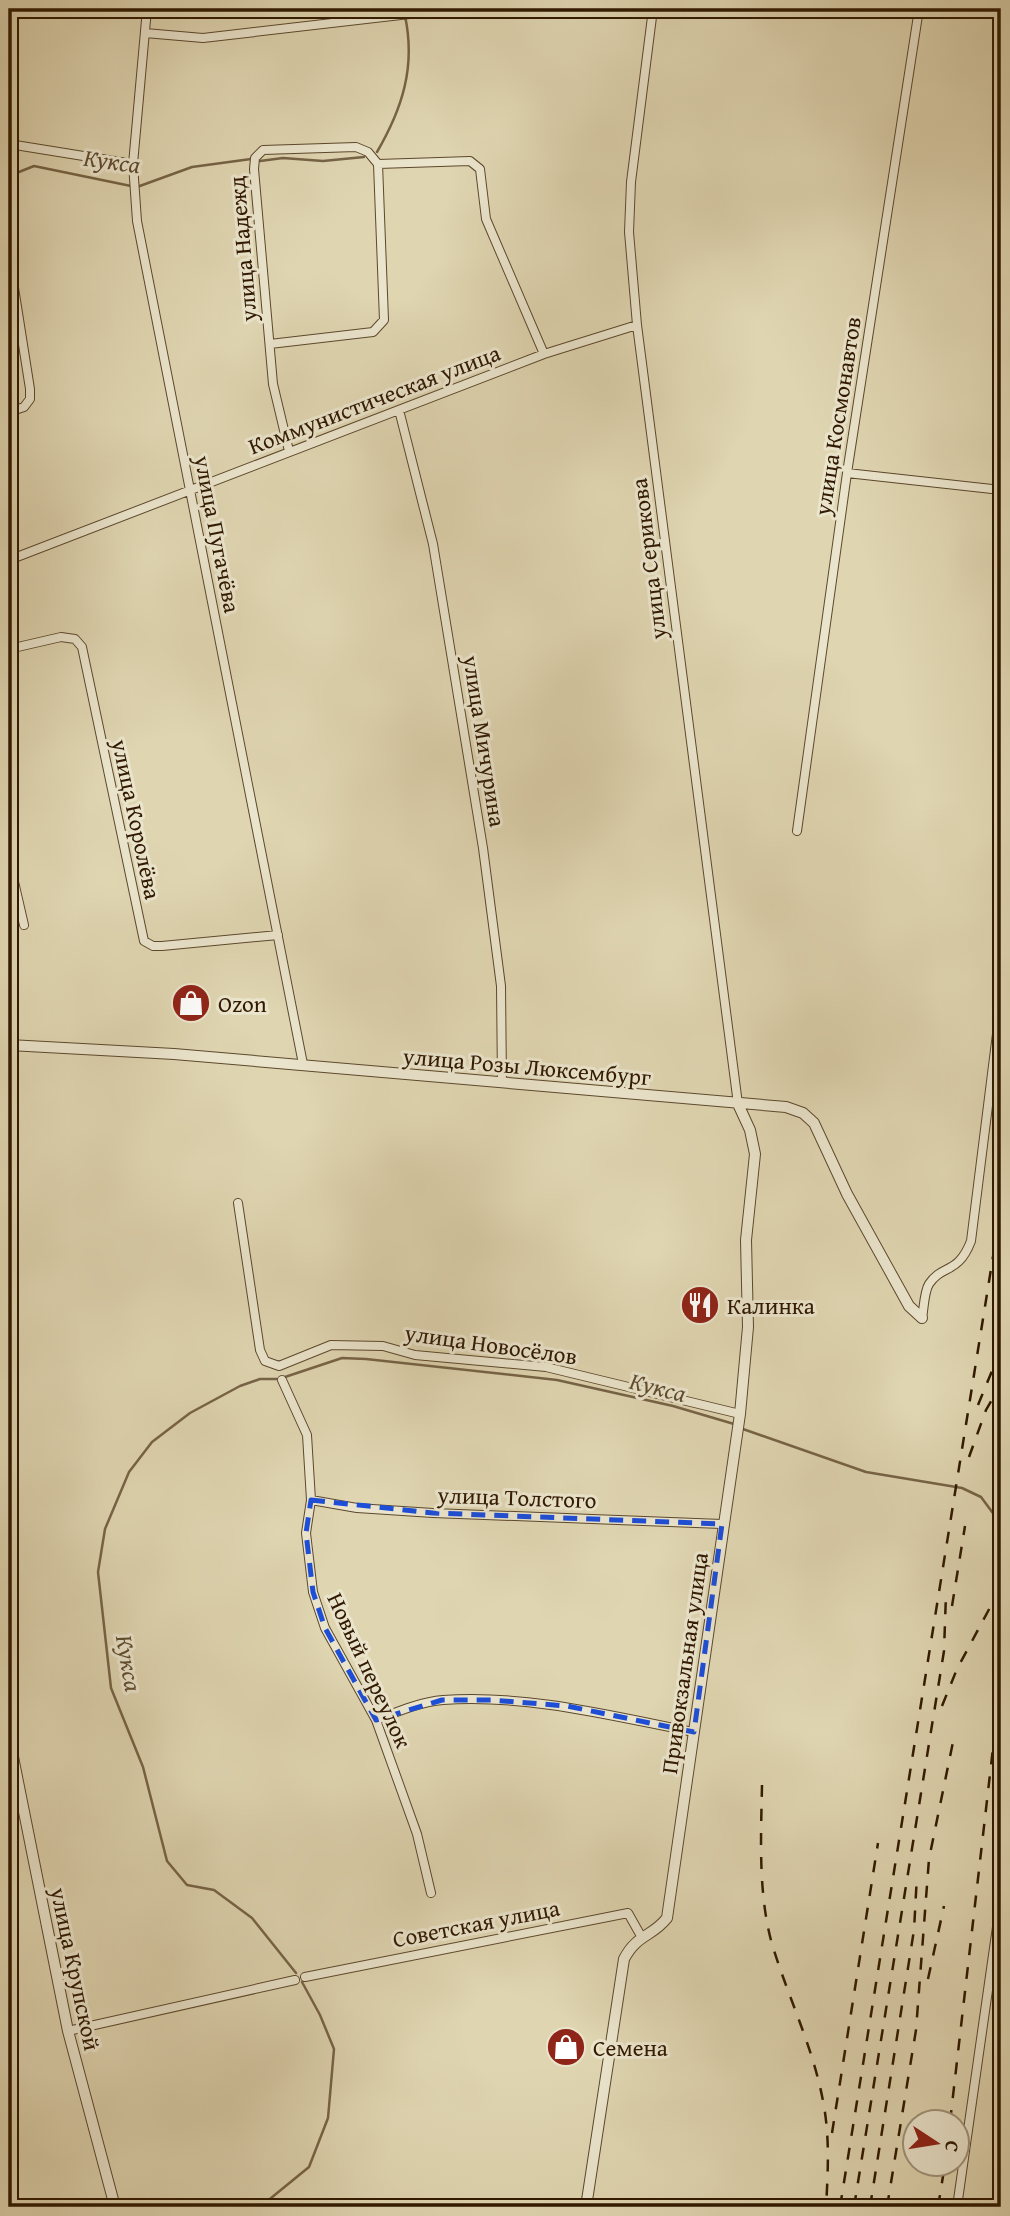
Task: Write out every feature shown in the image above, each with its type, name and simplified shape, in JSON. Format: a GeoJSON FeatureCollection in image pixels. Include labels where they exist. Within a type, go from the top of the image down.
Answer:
{"type":"FeatureCollection","features":[{"type":"Feature","properties":{"kind":"street","name":"улица Пугачёва"},"geometry":{"type":"LineString","coordinates":[[147,9],[133,164],[137,221],[303,1064]]}},
{"type":"Feature","properties":{"kind":"street"},"geometry":{"type":"LineString","coordinates":[[145,33],[203,38],[397,12],[453,9]]}},
{"type":"Feature","properties":{"kind":"street","name":"улица Серикова"},"geometry":{"type":"LineString","coordinates":[[653,9],[631,183],[629,232],[637,325],[738,1104]]}},
{"type":"Feature","properties":{"kind":"street","name":"улица Космонавтов"},"geometry":{"type":"LineString","coordinates":[[797,831],[847,473],[919,9]]}},
{"type":"Feature","properties":{"kind":"street"},"geometry":{"type":"LineString","coordinates":[[9,145],[133,164]]}},
{"type":"Feature","properties":{"kind":"street","name":"улица Надежд"},"geometry":{"type":"LineString","coordinates":[[270,344],[373,332],[384,320],[378,164],[368,152],[356,147],[263,150],[256,158],[273,384],[289,451]]}},
{"type":"Feature","properties":{"kind":"street"},"geometry":{"type":"LineString","coordinates":[[378,164],[470,161],[480,169],[486,219],[544,355]]}},
{"type":"Feature","properties":{"kind":"street"},"geometry":{"type":"LineString","coordinates":[[9,256],[30,399],[24,407],[9,412]]}},
{"type":"Feature","properties":{"kind":"street","name":"Коммунистическая улица"},"geometry":{"type":"LineString","coordinates":[[9,560],[544,355],[637,325]]}},
{"type":"Feature","properties":{"kind":"street","name":"улица Мичурина"},"geometry":{"type":"LineString","coordinates":[[399,410],[433,544],[475,797],[501,986],[502,1083]]}},
{"type":"Feature","properties":{"kind":"street"},"geometry":{"type":"LineString","coordinates":[[847,473],[1001,490]]}},
{"type":"Feature","properties":{"kind":"street","name":"улица Королёва"},"geometry":{"type":"LineString","coordinates":[[9,649],[61,637],[75,639],[82,647],[144,941],[153,946],[162,946],[278,935]]}},
{"type":"Feature","properties":{"kind":"street"},"geometry":{"type":"LineString","coordinates":[[9,860],[24,925]]}},
{"type":"Feature","properties":{"kind":"street"},"geometry":{"type":"LineString","coordinates":[[922,1318],[928,1285],[965,1257],[971,1241],[1001,1002]]}},
{"type":"Feature","properties":{"kind":"street","name":"улица Розы Люксембург"},"geometry":{"type":"LineString","coordinates":[[9,1045],[303,1064],[786,1107],[803,1113],[814,1123],[847,1194],[909,1306],[922,1318]]}},
{"type":"Feature","properties":{"kind":"street","name":"Привокзальная улица"},"geometry":{"type":"LineString","coordinates":[[586,2207],[624,1959],[641,1936],[659,1928],[667,1918],[738,1422],[748,1327],[746,1240],[755,1154],[750,1130],[738,1104]]}},
{"type":"Feature","properties":{"kind":"street","name":"улица Новосёлов"},"geometry":{"type":"LineString","coordinates":[[238,1202],[260,1350],[265,1361],[279,1366],[331,1345],[383,1346],[415,1355],[546,1367],[738,1422]]}},
{"type":"Feature","properties":{"kind":"street","name":"Новый переулок"},"geometry":{"type":"LineString","coordinates":[[282,1380],[307,1435],[311,1500],[306,1533],[313,1592],[325,1628],[376,1720],[417,1834],[431,1893]]}},
{"type":"Feature","properties":{"kind":"street","name":"улица Толстого"},"geometry":{"type":"LineString","coordinates":[[311,1500],[356,1508],[420,1512],[722,1524]]}},
{"type":"Feature","properties":{"kind":"street"},"geometry":{"type":"LineString","coordinates":[[376,1720],[442,1700],[491,1700],[567,1706],[694,1732]]}},
{"type":"Feature","properties":{"kind":"street","name":"улица Крупской"},"geometry":{"type":"LineString","coordinates":[[9,1737],[68,2031],[115,2207]]}},
{"type":"Feature","properties":{"kind":"street"},"geometry":{"type":"LineString","coordinates":[[957,2207],[1001,1899]]}},
{"type":"Feature","properties":{"kind":"street","name":"Советская улица"},"geometry":{"type":"LineString","coordinates":[[305,1977],[628,1913],[641,1936]]}},
{"type":"Feature","properties":{"kind":"street"},"geometry":{"type":"LineString","coordinates":[[68,2031],[295,1980]]}},
{"type":"Feature","properties":{"kind":"highlighted area"},"geometry":{"type":"Polygon","coordinates":[[[311,1500],[433,1513],[722,1524],[694,1732],[567,1706],[491,1700],[442,1700],[376,1720],[325,1628],[313,1592],[306,1533],[311,1500]]]}},
{"type":"Feature","properties":{"kind":"waterway","name":"Кукса"},"geometry":{"type":"LineString","coordinates":[[377,152],[400,104],[408,70],[405,16]]}},
{"type":"Feature","properties":{"kind":"waterway","name":"Кукса"},"geometry":{"type":"LineString","coordinates":[[260,161],[283,158],[323,161],[364,157]]}},
{"type":"Feature","properties":{"kind":"waterway","name":"Кукса"},"geometry":{"type":"LineString","coordinates":[[137,187],[192,167],[251,159]]}},
{"type":"Feature","properties":{"kind":"waterway","name":"Кукса"},"geometry":{"type":"LineString","coordinates":[[9,176],[34,166],[131,186]]}},
{"type":"Feature","properties":{"kind":"waterway","name":"Кукса"},"geometry":{"type":"LineString","coordinates":[[285,1377],[342,1358],[366,1359],[557,1380],[673,1406],[734,1424]]}},
{"type":"Feature","properties":{"kind":"waterway","name":"Кукса"},"geometry":{"type":"LineString","coordinates":[[277,1379],[260,1379],[240,1386],[190,1413],[152,1442],[129,1472],[105,1529],[98,1572],[111,1688],[143,1767],[167,1861],[187,1885],[214,1890],[252,1918],[296,1973]]}},
{"type":"Feature","properties":{"kind":"waterway","name":"Кукса"},"geometry":{"type":"LineString","coordinates":[[740,1428],[866,1472],[962,1488],[981,1497],[1001,1524]]}},
{"type":"Feature","properties":{"kind":"waterway","name":"Кукса"},"geometry":{"type":"LineString","coordinates":[[260,2207],[309,2167],[328,2118],[334,2049],[302,1982]]}},
{"type":"Feature","properties":{"kind":"railway"},"geometry":{"type":"LineString","coordinates":[[840,2207],[1001,1207]]}},
{"type":"Feature","properties":{"kind":"railway"},"geometry":{"type":"LineString","coordinates":[[994,1358],[1001,1327]]}},
{"type":"Feature","properties":{"kind":"railway"},"geometry":{"type":"LineString","coordinates":[[978,1405],[1001,1349]]}},
{"type":"Feature","properties":{"kind":"railway"},"geometry":{"type":"LineString","coordinates":[[969,1457],[986,1410],[1001,1384]]}},
{"type":"Feature","properties":{"kind":"railway"},"geometry":{"type":"LineString","coordinates":[[952,1606],[965,1526]]}},
{"type":"Feature","properties":{"kind":"railway"},"geometry":{"type":"LineString","coordinates":[[942,1706],[957,1669],[1001,1587]]}},
{"type":"Feature","properties":{"kind":"railway"},"geometry":{"type":"LineString","coordinates":[[854,2207],[944,1651],[946,1594]]}},
{"type":"Feature","properties":{"kind":"railway"},"geometry":{"type":"LineString","coordinates":[[952,2108],[999,1696]]}},
{"type":"Feature","properties":{"kind":"railway"},"geometry":{"type":"LineString","coordinates":[[887,2207],[916,2030],[929,1859],[953,1742]]}},
{"type":"Feature","properties":{"kind":"railway"},"geometry":{"type":"LineString","coordinates":[[762,1785],[761,1865],[764,1905],[772,1944],[819,2081],[828,2141],[826,2207]]}},
{"type":"Feature","properties":{"kind":"railway"},"geometry":{"type":"LineString","coordinates":[[832,2133],[878,1843]]}},
{"type":"Feature","properties":{"kind":"railway"},"geometry":{"type":"LineString","coordinates":[[870,2207],[914,1930],[917,1875]]}},
{"type":"Feature","properties":{"kind":"railway"},"geometry":{"type":"LineString","coordinates":[[928,1979],[944,1906]]}},
{"type":"Feature","properties":{"kind":"railway"},"geometry":{"type":"LineString","coordinates":[[938,2207],[943,2178]]}},
{"type":"Feature","properties":{"kind":"place","name":"Ozon"},"geometry":{"type":"Point","coordinates":[191,1003]}},
{"type":"Feature","properties":{"kind":"place","name":"Калинка"},"geometry":{"type":"Point","coordinates":[700,1305]}},
{"type":"Feature","properties":{"kind":"place","name":"Семена"},"geometry":{"type":"Point","coordinates":[566,2047]}}]}
